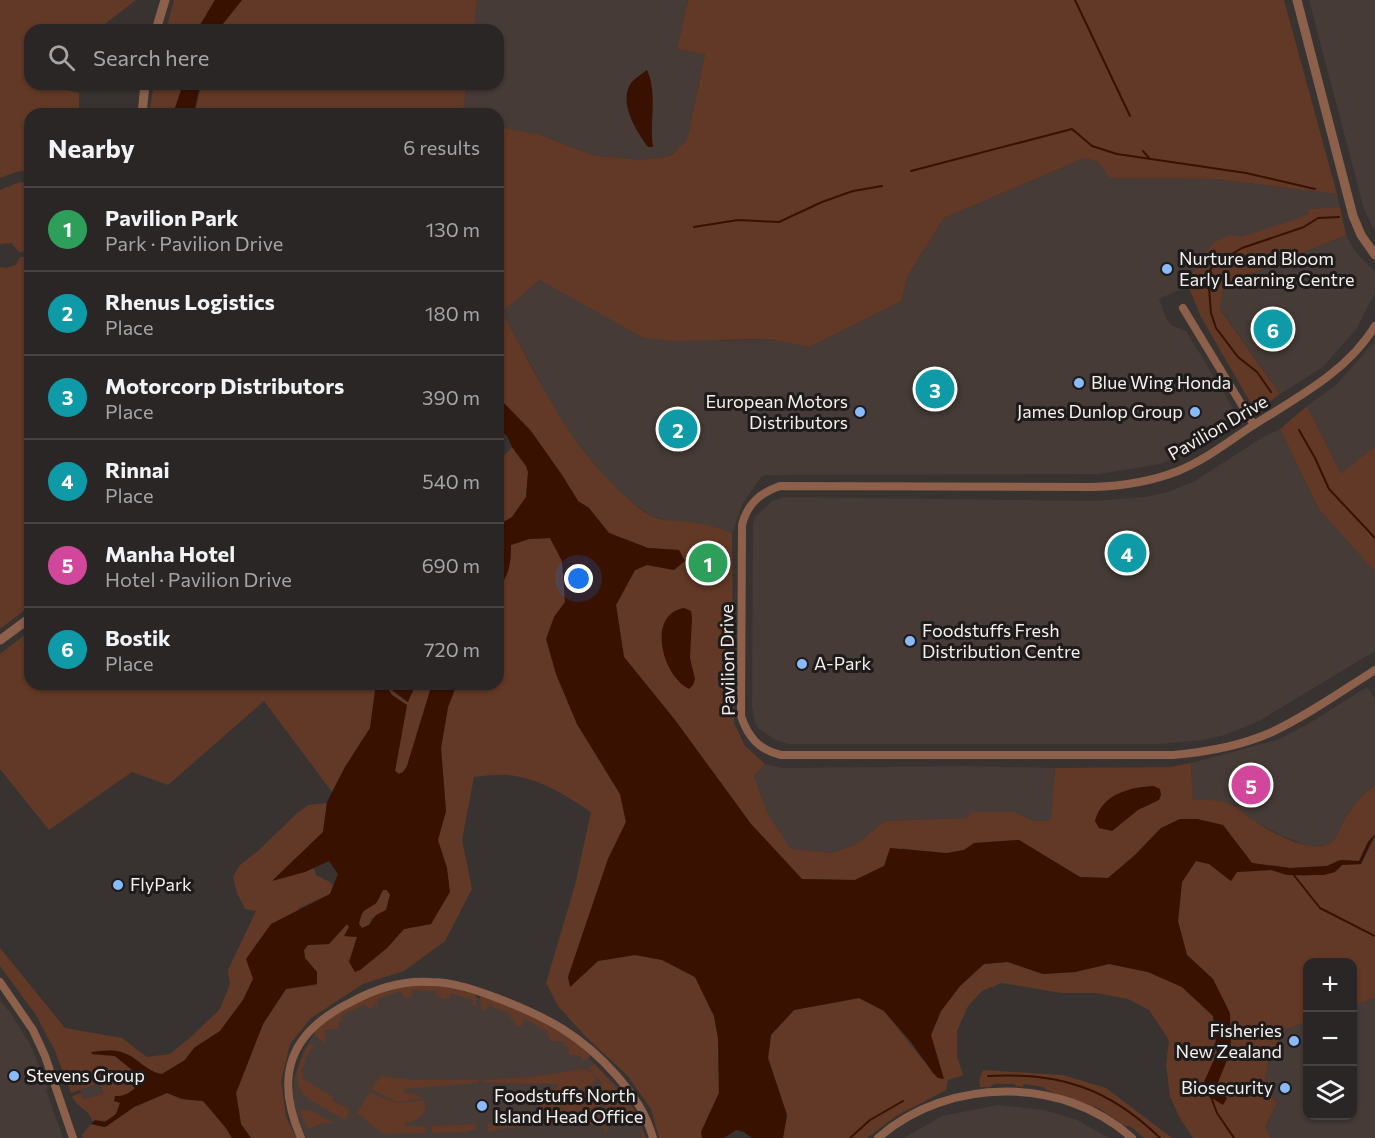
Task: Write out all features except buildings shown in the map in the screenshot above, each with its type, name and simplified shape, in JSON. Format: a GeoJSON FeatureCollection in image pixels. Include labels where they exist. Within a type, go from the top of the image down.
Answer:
{"type":"FeatureCollection","features":[{"type":"Feature","properties":{"kind":"street"},"geometry":{"type":"LineString","coordinates":[[158,24],[165,0]]}},
{"type":"Feature","properties":{"kind":"street"},"geometry":{"type":"LineString","coordinates":[[1297,0],[1353,216],[1361,236],[1375,255]]}},
{"type":"Feature","properties":{"kind":"street"},"geometry":{"type":"LineString","coordinates":[[143,108],[144,90]]}},
{"type":"Feature","properties":{"kind":"street"},"geometry":{"type":"LineString","coordinates":[[1183,308],[1254,425]]}},
{"type":"Feature","properties":{"kind":"street","name":"Pavilion Drive"},"geometry":{"type":"LineString","coordinates":[[1375,326],[1355,352],[1320,384],[1210,454],[1180,470],[1153,480],[1121,486],[780,486],[762,494],[748,509],[742,525],[741,716],[745,728],[755,743],[770,753],[781,755],[1141,757],[1183,754],[1237,745],[1269,733],[1375,670]]}},
{"type":"Feature","properties":{"kind":"street"},"geometry":{"type":"LineString","coordinates":[[0,640],[24,622]]}},
{"type":"Feature","properties":{"kind":"street"},"geometry":{"type":"LineString","coordinates":[[301,1138],[291,1115],[288,1090],[293,1060],[305,1035],[322,1018],[342,1006],[364,995],[409,981],[433,981],[476,990],[522,1008],[582,1041],[597,1054],[638,1102],[647,1117],[653,1138]]}},
{"type":"Feature","properties":{"kind":"street"},"geometry":{"type":"LineString","coordinates":[[0,982],[33,1030],[45,1056],[73,1138]]}},
{"type":"Feature","properties":{"kind":"street"},"geometry":{"type":"LineString","coordinates":[[878,1138],[911,1116],[939,1103],[969,1094],[1007,1091],[1052,1096],[1086,1107],[1132,1138]]}},
{"type":"Feature","properties":{"kind":"shaded area"},"geometry":{"type":"Polygon","coordinates":[[[0,0],[136,0],[105,24],[24,24],[24,90],[67,90],[79,93],[79,108],[24,108],[24,171],[0,178],[0,0]]]}},
{"type":"Feature","properties":{"kind":"shaded area"},"geometry":{"type":"Polygon","coordinates":[[[174,0],[215,0],[201,24],[168,24],[174,0]]]}},
{"type":"Feature","properties":{"kind":"shaded area"},"geometry":{"type":"Polygon","coordinates":[[[215,0],[242,0],[223,24],[201,24],[215,0]]]}},
{"type":"Feature","properties":{"kind":"shaded area"},"geometry":{"type":"Polygon","coordinates":[[[242,0],[477,0],[475,24],[223,24],[242,0]]]}},
{"type":"Feature","properties":{"kind":"shaded area"},"geometry":{"type":"Polygon","coordinates":[[[477,0],[688,0],[677,49],[705,53],[687,141],[669,156],[638,160],[592,155],[538,134],[504,128],[504,108],[464,108],[466,90],[504,90],[504,24],[475,24],[477,0]]]}},
{"type":"Feature","properties":{"kind":"shaded area"},"geometry":{"type":"Polygon","coordinates":[[[688,0],[1284,0],[1337,194],[1214,179],[1110,178],[1098,162],[1085,158],[944,218],[907,277],[901,301],[809,347],[769,339],[677,341],[644,338],[540,280],[504,310],[504,128],[538,134],[592,155],[638,160],[670,156],[687,140],[705,54],[677,49],[688,0]]]}},
{"type":"Feature","properties":{"kind":"shaded area"},"geometry":{"type":"Polygon","coordinates":[[[1309,0],[1375,0],[1375,232],[1364,209],[1309,0]]]}},
{"type":"Feature","properties":{"kind":"shaded area"},"geometry":{"type":"Polygon","coordinates":[[[647,70],[653,99],[653,147],[648,147],[638,133],[630,116],[626,99],[631,83],[647,70]]]}},
{"type":"Feature","properties":{"kind":"shaded area"},"geometry":{"type":"Polygon","coordinates":[[[153,90],[181,90],[175,108],[150,108],[153,90]]]}},
{"type":"Feature","properties":{"kind":"shaded area"},"geometry":{"type":"Polygon","coordinates":[[[181,90],[199,90],[195,108],[175,108],[181,90]]]}},
{"type":"Feature","properties":{"kind":"shaded area"},"geometry":{"type":"Polygon","coordinates":[[[200,90],[466,90],[464,108],[196,108],[200,90]]]}},
{"type":"Feature","properties":{"kind":"shaded area"},"geometry":{"type":"Polygon","coordinates":[[[1085,158],[1098,162],[1110,178],[1214,179],[1337,194],[1340,207],[1310,209],[1309,215],[1189,280],[1188,286],[1159,299],[1166,318],[1171,325],[1186,331],[1241,421],[1187,453],[1160,464],[1099,474],[767,475],[762,476],[743,503],[732,533],[697,523],[667,521],[650,515],[606,479],[576,441],[552,404],[504,316],[504,310],[540,280],[721,341],[769,339],[809,347],[904,287],[907,277],[944,218],[1085,158]]]}},
{"type":"Feature","properties":{"kind":"shaded area"},"geometry":{"type":"Polygon","coordinates":[[[24,182],[24,252],[19,252],[11,243],[0,244],[0,190],[24,182]]]}},
{"type":"Feature","properties":{"kind":"shaded area"},"geometry":{"type":"Polygon","coordinates":[[[1340,207],[1346,235],[1224,285],[1220,309],[1280,394],[1256,412],[1201,317],[1188,286],[1189,280],[1206,251],[1215,242],[1230,235],[1242,237],[1308,215],[1309,209],[1340,207]]]}},
{"type":"Feature","properties":{"kind":"shaded area"},"geometry":{"type":"Polygon","coordinates":[[[1346,235],[1355,251],[1375,272],[1375,293],[1357,328],[1323,367],[1280,394],[1220,308],[1224,285],[1346,235]]]}},
{"type":"Feature","properties":{"kind":"shaded area"},"geometry":{"type":"Polygon","coordinates":[[[20,257],[24,257],[24,611],[0,629],[0,267],[16,265],[20,257]]]}},
{"type":"Feature","properties":{"kind":"shaded area"},"geometry":{"type":"Polygon","coordinates":[[[504,316],[541,385],[570,431],[603,474],[623,494],[652,516],[701,524],[732,533],[734,723],[745,746],[765,764],[754,776],[768,814],[791,849],[832,853],[856,844],[885,821],[967,818],[971,812],[1014,812],[1034,821],[1051,820],[1055,768],[1171,767],[1191,763],[1193,800],[1224,802],[1279,835],[1312,846],[1322,846],[1333,841],[1354,805],[1375,785],[1375,834],[1368,842],[1359,861],[1340,860],[1327,866],[1290,868],[1252,863],[1223,825],[1197,819],[1180,819],[1161,828],[1108,878],[1080,877],[1019,840],[975,843],[964,850],[947,853],[927,853],[903,848],[884,866],[855,880],[802,879],[751,824],[675,720],[624,657],[616,605],[635,570],[647,565],[674,570],[679,550],[648,548],[609,533],[589,508],[578,501],[531,431],[504,403],[504,316]]]}},
{"type":"Feature","properties":{"kind":"shaded area"},"geometry":{"type":"Polygon","coordinates":[[[1375,341],[1375,446],[1341,475],[1307,406],[1336,385],[1375,341]]]}},
{"type":"Feature","properties":{"kind":"shaded area"},"geometry":{"type":"Polygon","coordinates":[[[504,403],[531,431],[578,501],[589,508],[609,533],[648,548],[679,550],[685,561],[674,570],[647,565],[635,570],[616,605],[624,657],[675,720],[751,824],[802,879],[855,880],[884,866],[890,848],[947,853],[964,850],[974,843],[1019,840],[1080,877],[1108,878],[1161,828],[1180,819],[1197,819],[1223,825],[1252,863],[1290,868],[1327,866],[1340,860],[1359,861],[1368,842],[1375,834],[1361,864],[1342,865],[1335,872],[1324,875],[1287,875],[1271,870],[1237,872],[1231,881],[1209,864],[1196,861],[1182,882],[1178,921],[1187,955],[1213,979],[1230,1013],[1231,1050],[1216,1087],[1227,1098],[1223,1105],[1200,1091],[1217,1053],[1213,1016],[1182,987],[1148,972],[1109,964],[1075,972],[1043,974],[1008,962],[984,964],[960,986],[941,1011],[931,1035],[944,1079],[938,1078],[933,1073],[911,1042],[884,1011],[859,998],[794,1010],[771,1035],[768,1058],[787,1115],[783,1138],[752,1138],[736,1130],[724,1138],[702,1138],[701,1132],[719,1093],[718,1038],[714,1016],[695,977],[662,960],[635,955],[598,961],[570,987],[568,977],[608,859],[626,822],[620,794],[577,724],[556,674],[546,639],[554,617],[565,602],[562,561],[550,538],[529,539],[511,545],[510,562],[504,579],[504,522],[512,517],[526,497],[528,472],[504,433],[504,403]]]}},
{"type":"Feature","properties":{"kind":"shaded area"},"geometry":{"type":"Polygon","coordinates":[[[1307,406],[1341,474],[1375,446],[1375,572],[1318,508],[1280,429],[1307,406]]]}},
{"type":"Feature","properties":{"kind":"shaded area"},"geometry":{"type":"Polygon","coordinates":[[[1280,429],[1318,508],[1375,570],[1375,651],[1259,721],[1225,735],[1203,740],[1159,744],[789,744],[776,740],[759,729],[755,722],[752,706],[753,523],[756,516],[772,501],[784,497],[1094,501],[1145,497],[1168,492],[1195,481],[1263,437],[1280,429]]]}},
{"type":"Feature","properties":{"kind":"shaded area"},"geometry":{"type":"Polygon","coordinates":[[[512,447],[528,472],[526,497],[512,517],[504,522],[504,456],[512,447]]]}},
{"type":"Feature","properties":{"kind":"shaded area"},"geometry":{"type":"Polygon","coordinates":[[[550,538],[562,561],[565,602],[554,617],[556,674],[577,724],[620,794],[626,822],[608,859],[568,977],[571,986],[598,961],[635,955],[662,960],[695,977],[714,1016],[718,1038],[719,1093],[701,1132],[702,1138],[659,1138],[651,1109],[627,1075],[586,1037],[558,1006],[546,983],[575,885],[591,812],[541,784],[519,777],[500,775],[474,777],[462,840],[472,889],[445,941],[404,971],[363,984],[311,1018],[290,1044],[281,1081],[286,1116],[296,1138],[251,1138],[241,1124],[236,1093],[263,1024],[286,989],[316,985],[317,972],[305,958],[304,950],[308,945],[329,944],[347,924],[349,927],[345,936],[357,937],[360,970],[387,948],[404,929],[431,924],[447,868],[437,840],[446,811],[441,748],[448,707],[455,690],[504,690],[504,579],[510,562],[511,545],[529,539],[550,538]]]}},
{"type":"Feature","properties":{"kind":"shaded area"},"geometry":{"type":"Polygon","coordinates":[[[684,608],[691,611],[692,618],[690,658],[695,679],[689,689],[679,682],[671,671],[662,646],[665,621],[672,613],[684,608]]]}},
{"type":"Feature","properties":{"kind":"shaded area"},"geometry":{"type":"Polygon","coordinates":[[[24,636],[24,690],[382,690],[375,691],[370,728],[332,792],[264,701],[168,785],[132,772],[49,830],[0,769],[0,654],[24,636]]]}},
{"type":"Feature","properties":{"kind":"shaded area"},"geometry":{"type":"Polygon","coordinates":[[[1367,687],[1375,699],[1375,785],[1367,790],[1343,821],[1336,838],[1327,845],[1308,846],[1282,836],[1252,820],[1234,805],[1220,801],[1193,800],[1191,763],[1280,739],[1367,687]]]}},
{"type":"Feature","properties":{"kind":"shaded area"},"geometry":{"type":"Polygon","coordinates":[[[389,690],[407,702],[413,690],[430,690],[407,767],[398,774],[395,771],[407,705],[389,690]]]}},
{"type":"Feature","properties":{"kind":"shaded area"},"geometry":{"type":"Polygon","coordinates":[[[389,690],[392,695],[407,705],[395,771],[399,774],[407,766],[430,690],[455,690],[448,707],[441,748],[446,811],[438,840],[447,868],[450,892],[431,924],[404,929],[387,948],[355,972],[349,962],[357,937],[344,936],[349,927],[347,924],[329,944],[308,945],[304,950],[305,958],[317,972],[317,984],[286,989],[263,1024],[236,1093],[241,1124],[251,1138],[232,1138],[203,1101],[182,1099],[167,1093],[134,1107],[107,1126],[91,1124],[95,1120],[105,1122],[116,1114],[120,1103],[114,1101],[115,1096],[131,1092],[143,1079],[115,1056],[92,1054],[91,1052],[120,1052],[129,1055],[152,1071],[162,1074],[185,1060],[194,1048],[220,1031],[243,1000],[253,979],[246,959],[271,924],[330,894],[338,874],[329,861],[305,872],[272,881],[323,832],[327,802],[345,767],[370,728],[375,691],[389,690]],[[383,890],[376,903],[363,913],[359,924],[362,928],[369,925],[376,915],[386,910],[390,895],[387,890],[383,890]]]}},
{"type":"Feature","properties":{"kind":"shaded area"},"geometry":{"type":"Polygon","coordinates":[[[392,690],[413,690],[408,702],[392,690]]]}},
{"type":"Feature","properties":{"kind":"shaded area"},"geometry":{"type":"Polygon","coordinates":[[[765,764],[782,768],[966,766],[1055,768],[1052,820],[1034,821],[1014,812],[967,818],[885,821],[856,844],[832,853],[791,849],[768,814],[754,776],[765,764]]]}},
{"type":"Feature","properties":{"kind":"shaded area"},"geometry":{"type":"Polygon","coordinates":[[[1154,786],[1160,789],[1159,800],[1138,810],[1112,831],[1099,828],[1095,821],[1110,798],[1127,790],[1154,786]]]}},
{"type":"Feature","properties":{"kind":"shaded area"},"geometry":{"type":"Polygon","coordinates":[[[327,803],[323,832],[273,880],[314,868],[316,875],[333,886],[330,894],[299,908],[253,979],[243,1000],[220,1031],[194,1048],[185,1060],[162,1074],[154,1073],[124,1053],[92,1054],[115,1056],[143,1079],[133,1090],[114,1101],[120,1102],[114,1116],[107,1120],[92,1121],[72,1096],[81,1093],[83,1099],[103,1094],[100,1083],[71,1093],[55,1051],[36,1015],[0,966],[0,948],[65,1028],[122,1038],[147,1057],[170,1054],[220,1009],[230,984],[228,970],[256,911],[245,909],[237,893],[233,877],[239,866],[308,805],[327,803]]]}},
{"type":"Feature","properties":{"kind":"shaded area"},"geometry":{"type":"Polygon","coordinates":[[[1375,837],[1375,998],[1357,1005],[1357,958],[1303,958],[1303,1023],[1277,1032],[1277,1054],[1270,1053],[1264,1085],[1277,1103],[1265,1128],[1271,1138],[1193,1138],[1170,1097],[1166,1065],[1169,1040],[1149,1010],[1128,999],[1097,993],[1061,993],[1002,983],[982,991],[968,1006],[957,1031],[957,1056],[963,1075],[948,1080],[946,1090],[896,1116],[867,1138],[783,1138],[787,1115],[768,1058],[771,1035],[794,1010],[859,998],[884,1011],[923,1060],[926,1058],[931,1035],[941,1011],[960,986],[984,964],[1008,962],[1043,974],[1075,972],[1109,964],[1148,972],[1182,987],[1213,1016],[1217,1053],[1200,1091],[1216,1087],[1231,1050],[1213,979],[1187,955],[1178,921],[1182,882],[1196,861],[1209,864],[1231,881],[1237,872],[1271,870],[1287,875],[1306,876],[1335,872],[1342,865],[1361,864],[1375,837]]]}},
{"type":"Feature","properties":{"kind":"shaded area"},"geometry":{"type":"Polygon","coordinates":[[[383,890],[387,890],[390,894],[386,910],[362,928],[359,924],[363,912],[376,903],[383,890]]]}},
{"type":"Feature","properties":{"kind":"shaded area"},"geometry":{"type":"Polygon","coordinates":[[[422,984],[452,987],[476,995],[476,1005],[472,1005],[473,1000],[451,993],[449,998],[441,999],[441,996],[436,996],[437,991],[411,990],[412,997],[403,997],[401,991],[377,999],[377,1003],[373,1004],[373,1009],[368,1008],[365,1004],[341,1016],[343,1021],[339,1021],[338,1029],[325,1029],[325,1043],[316,1036],[314,1031],[339,1010],[384,990],[422,984]]]}},
{"type":"Feature","properties":{"kind":"shaded area"},"geometry":{"type":"Polygon","coordinates":[[[399,988],[443,988],[509,1007],[576,1046],[617,1086],[638,1115],[645,1138],[306,1138],[295,1114],[294,1078],[303,1052],[314,1034],[334,1015],[399,988]]]}},
{"type":"Feature","properties":{"kind":"shaded area"},"geometry":{"type":"Polygon","coordinates":[[[480,996],[509,1006],[553,1027],[579,1044],[590,1054],[590,1057],[582,1061],[581,1056],[569,1055],[568,1046],[564,1046],[564,1041],[550,1041],[550,1037],[547,1036],[548,1032],[525,1019],[521,1026],[515,1026],[515,1019],[510,1019],[511,1014],[488,1005],[486,1010],[481,1010],[480,996]]]}},
{"type":"Feature","properties":{"kind":"shaded area"},"geometry":{"type":"Polygon","coordinates":[[[1375,998],[1375,1138],[1271,1138],[1265,1129],[1277,1103],[1264,1085],[1270,1053],[1277,1053],[1277,1032],[1303,1023],[1303,1120],[1357,1120],[1357,1005],[1375,998]]]}},
{"type":"Feature","properties":{"kind":"shaded area"},"geometry":{"type":"Polygon","coordinates":[[[0,1000],[31,1046],[48,1088],[46,1090],[63,1138],[0,1138],[0,1000]]]}},
{"type":"Feature","properties":{"kind":"shaded area"},"geometry":{"type":"Polygon","coordinates":[[[309,1044],[315,1047],[310,1050],[304,1060],[302,1078],[350,1110],[345,1120],[309,1099],[298,1084],[297,1074],[309,1044]]]}},
{"type":"Feature","properties":{"kind":"shaded area"},"geometry":{"type":"Polygon","coordinates":[[[595,1064],[634,1109],[646,1138],[642,1138],[641,1128],[633,1112],[612,1110],[601,1103],[601,1082],[588,1068],[595,1064]]]}},
{"type":"Feature","properties":{"kind":"shaded area"},"geometry":{"type":"Polygon","coordinates":[[[584,1069],[593,1074],[597,1082],[561,1096],[541,1095],[547,1090],[558,1088],[558,1084],[485,1083],[483,1080],[530,1077],[584,1069]]]}},
{"type":"Feature","properties":{"kind":"shaded area"},"geometry":{"type":"Polygon","coordinates":[[[983,1070],[1063,1075],[1106,1088],[1172,1138],[1144,1138],[1130,1126],[1125,1126],[1100,1109],[1043,1087],[1024,1084],[1023,1087],[1014,1084],[994,1084],[990,1087],[980,1087],[979,1080],[983,1070]]]}},
{"type":"Feature","properties":{"kind":"shaded area"},"geometry":{"type":"Polygon","coordinates":[[[381,1076],[411,1080],[479,1080],[477,1083],[404,1089],[404,1093],[416,1094],[422,1098],[396,1102],[371,1089],[381,1076]]]}},
{"type":"Feature","properties":{"kind":"shaded area"},"geometry":{"type":"Polygon","coordinates":[[[100,1083],[103,1094],[83,1099],[80,1088],[100,1083]]]}},
{"type":"Feature","properties":{"kind":"shaded area"},"geometry":{"type":"Polygon","coordinates":[[[590,1087],[598,1095],[599,1105],[607,1112],[607,1136],[604,1128],[595,1124],[542,1126],[539,1122],[560,1121],[560,1118],[547,1115],[541,1110],[540,1097],[565,1097],[590,1087]]]}},
{"type":"Feature","properties":{"kind":"shaded area"},"geometry":{"type":"Polygon","coordinates":[[[370,1092],[396,1102],[424,1100],[424,1113],[418,1119],[405,1123],[405,1126],[425,1126],[426,1133],[383,1134],[357,1113],[370,1092]]]}},
{"type":"Feature","properties":{"kind":"shaded area"},"geometry":{"type":"Polygon","coordinates":[[[167,1093],[182,1099],[203,1101],[232,1138],[83,1138],[82,1135],[91,1124],[107,1126],[134,1107],[167,1093]]]}},
{"type":"Feature","properties":{"kind":"shaded area"},"geometry":{"type":"Polygon","coordinates":[[[998,1105],[1044,1110],[1077,1120],[1109,1138],[904,1138],[942,1116],[998,1105]]]}},
{"type":"Feature","properties":{"kind":"shaded area"},"geometry":{"type":"Polygon","coordinates":[[[302,1110],[314,1112],[334,1123],[323,1123],[308,1129],[300,1112],[302,1110]]]}},
{"type":"Feature","properties":{"kind":"shaded area"},"geometry":{"type":"Polygon","coordinates":[[[533,1122],[533,1126],[488,1132],[487,1124],[533,1122]]]}},
{"type":"Feature","properties":{"kind":"shaded area"},"geometry":{"type":"Polygon","coordinates":[[[476,1124],[476,1129],[466,1132],[432,1133],[432,1126],[476,1124]]]}},
{"type":"Feature","properties":{"kind":"waterway"},"geometry":{"type":"LineString","coordinates":[[1075,0],[1130,116]]}},
{"type":"Feature","properties":{"kind":"waterway"},"geometry":{"type":"LineString","coordinates":[[911,171],[1072,129],[1092,146],[1117,154],[1246,173],[1315,189]]}},
{"type":"Feature","properties":{"kind":"waterway"},"geometry":{"type":"LineString","coordinates":[[1143,151],[1149,158]]}},
{"type":"Feature","properties":{"kind":"waterway"},"geometry":{"type":"LineString","coordinates":[[694,227],[738,220],[779,222],[822,202],[853,191],[882,186]]}},
{"type":"Feature","properties":{"kind":"waterway"},"geometry":{"type":"LineString","coordinates":[[1271,392],[1257,372],[1238,357],[1216,328],[1211,313],[1208,275],[1212,266],[1242,248],[1304,227],[1318,218],[1339,217]]}},
{"type":"Feature","properties":{"kind":"waterway"},"geometry":{"type":"LineString","coordinates":[[1299,430],[1329,489],[1375,538]]}},
{"type":"Feature","properties":{"kind":"waterway"},"geometry":{"type":"LineString","coordinates":[[1293,874],[1320,908],[1375,936]]}},
{"type":"Feature","properties":{"kind":"waterway"},"geometry":{"type":"LineString","coordinates":[[988,1076],[1038,1077],[1081,1087],[1102,1095],[1122,1107],[1160,1138]]}},
{"type":"Feature","properties":{"kind":"waterway"},"geometry":{"type":"LineString","coordinates":[[1211,1097],[1217,1113],[1234,1138]]}},
{"type":"Feature","properties":{"kind":"waterway"},"geometry":{"type":"LineString","coordinates":[[850,1138],[870,1120],[903,1101]]}},
{"type":"Feature","properties":{"kind":"place","name":"Nurture and Bloom Early Learning Centre"},"geometry":{"type":"Point","coordinates":[1167,269]}},
{"type":"Feature","properties":{"kind":"place","name":"Bostik"},"geometry":{"type":"Point","coordinates":[1273,329]}},
{"type":"Feature","properties":{"kind":"place","name":"Blue Wing Honda"},"geometry":{"type":"Point","coordinates":[1079,383]}},
{"type":"Feature","properties":{"kind":"place","name":"Motorcorp Distributors"},"geometry":{"type":"Point","coordinates":[935,389]}},
{"type":"Feature","properties":{"kind":"place","name":"European Motors Distributors"},"geometry":{"type":"Point","coordinates":[860,412]}},
{"type":"Feature","properties":{"kind":"place","name":"James Dunlop Group"},"geometry":{"type":"Point","coordinates":[1195,412]}},
{"type":"Feature","properties":{"kind":"place","name":"Rhenus Logistics"},"geometry":{"type":"Point","coordinates":[678,429]}},
{"type":"Feature","properties":{"kind":"place","name":"Rinnai"},"geometry":{"type":"Point","coordinates":[1127,553]}},
{"type":"Feature","properties":{"kind":"place","name":"Pavilion Park"},"geometry":{"type":"Point","coordinates":[708,563]}},
{"type":"Feature","properties":{"kind":"place","name":"Foodstuffs Fresh Distribution Centre"},"geometry":{"type":"Point","coordinates":[910,641]}},
{"type":"Feature","properties":{"kind":"place","name":"A-Park"},"geometry":{"type":"Point","coordinates":[802,664]}},
{"type":"Feature","properties":{"kind":"place","name":"Manha Hotel"},"geometry":{"type":"Point","coordinates":[1251,785]}},
{"type":"Feature","properties":{"kind":"place","name":"FlyPark"},"geometry":{"type":"Point","coordinates":[118,885]}},
{"type":"Feature","properties":{"kind":"place","name":"Fisheries New Zealand"},"geometry":{"type":"Point","coordinates":[1294,1041]}},
{"type":"Feature","properties":{"kind":"place","name":"Stevens Group"},"geometry":{"type":"Point","coordinates":[14,1076]}},
{"type":"Feature","properties":{"kind":"place","name":"Biosecurity"},"geometry":{"type":"Point","coordinates":[1285,1088]}},
{"type":"Feature","properties":{"kind":"place","name":"Foodstuffs North Island Head Office"},"geometry":{"type":"Point","coordinates":[482,1106]}}]}
